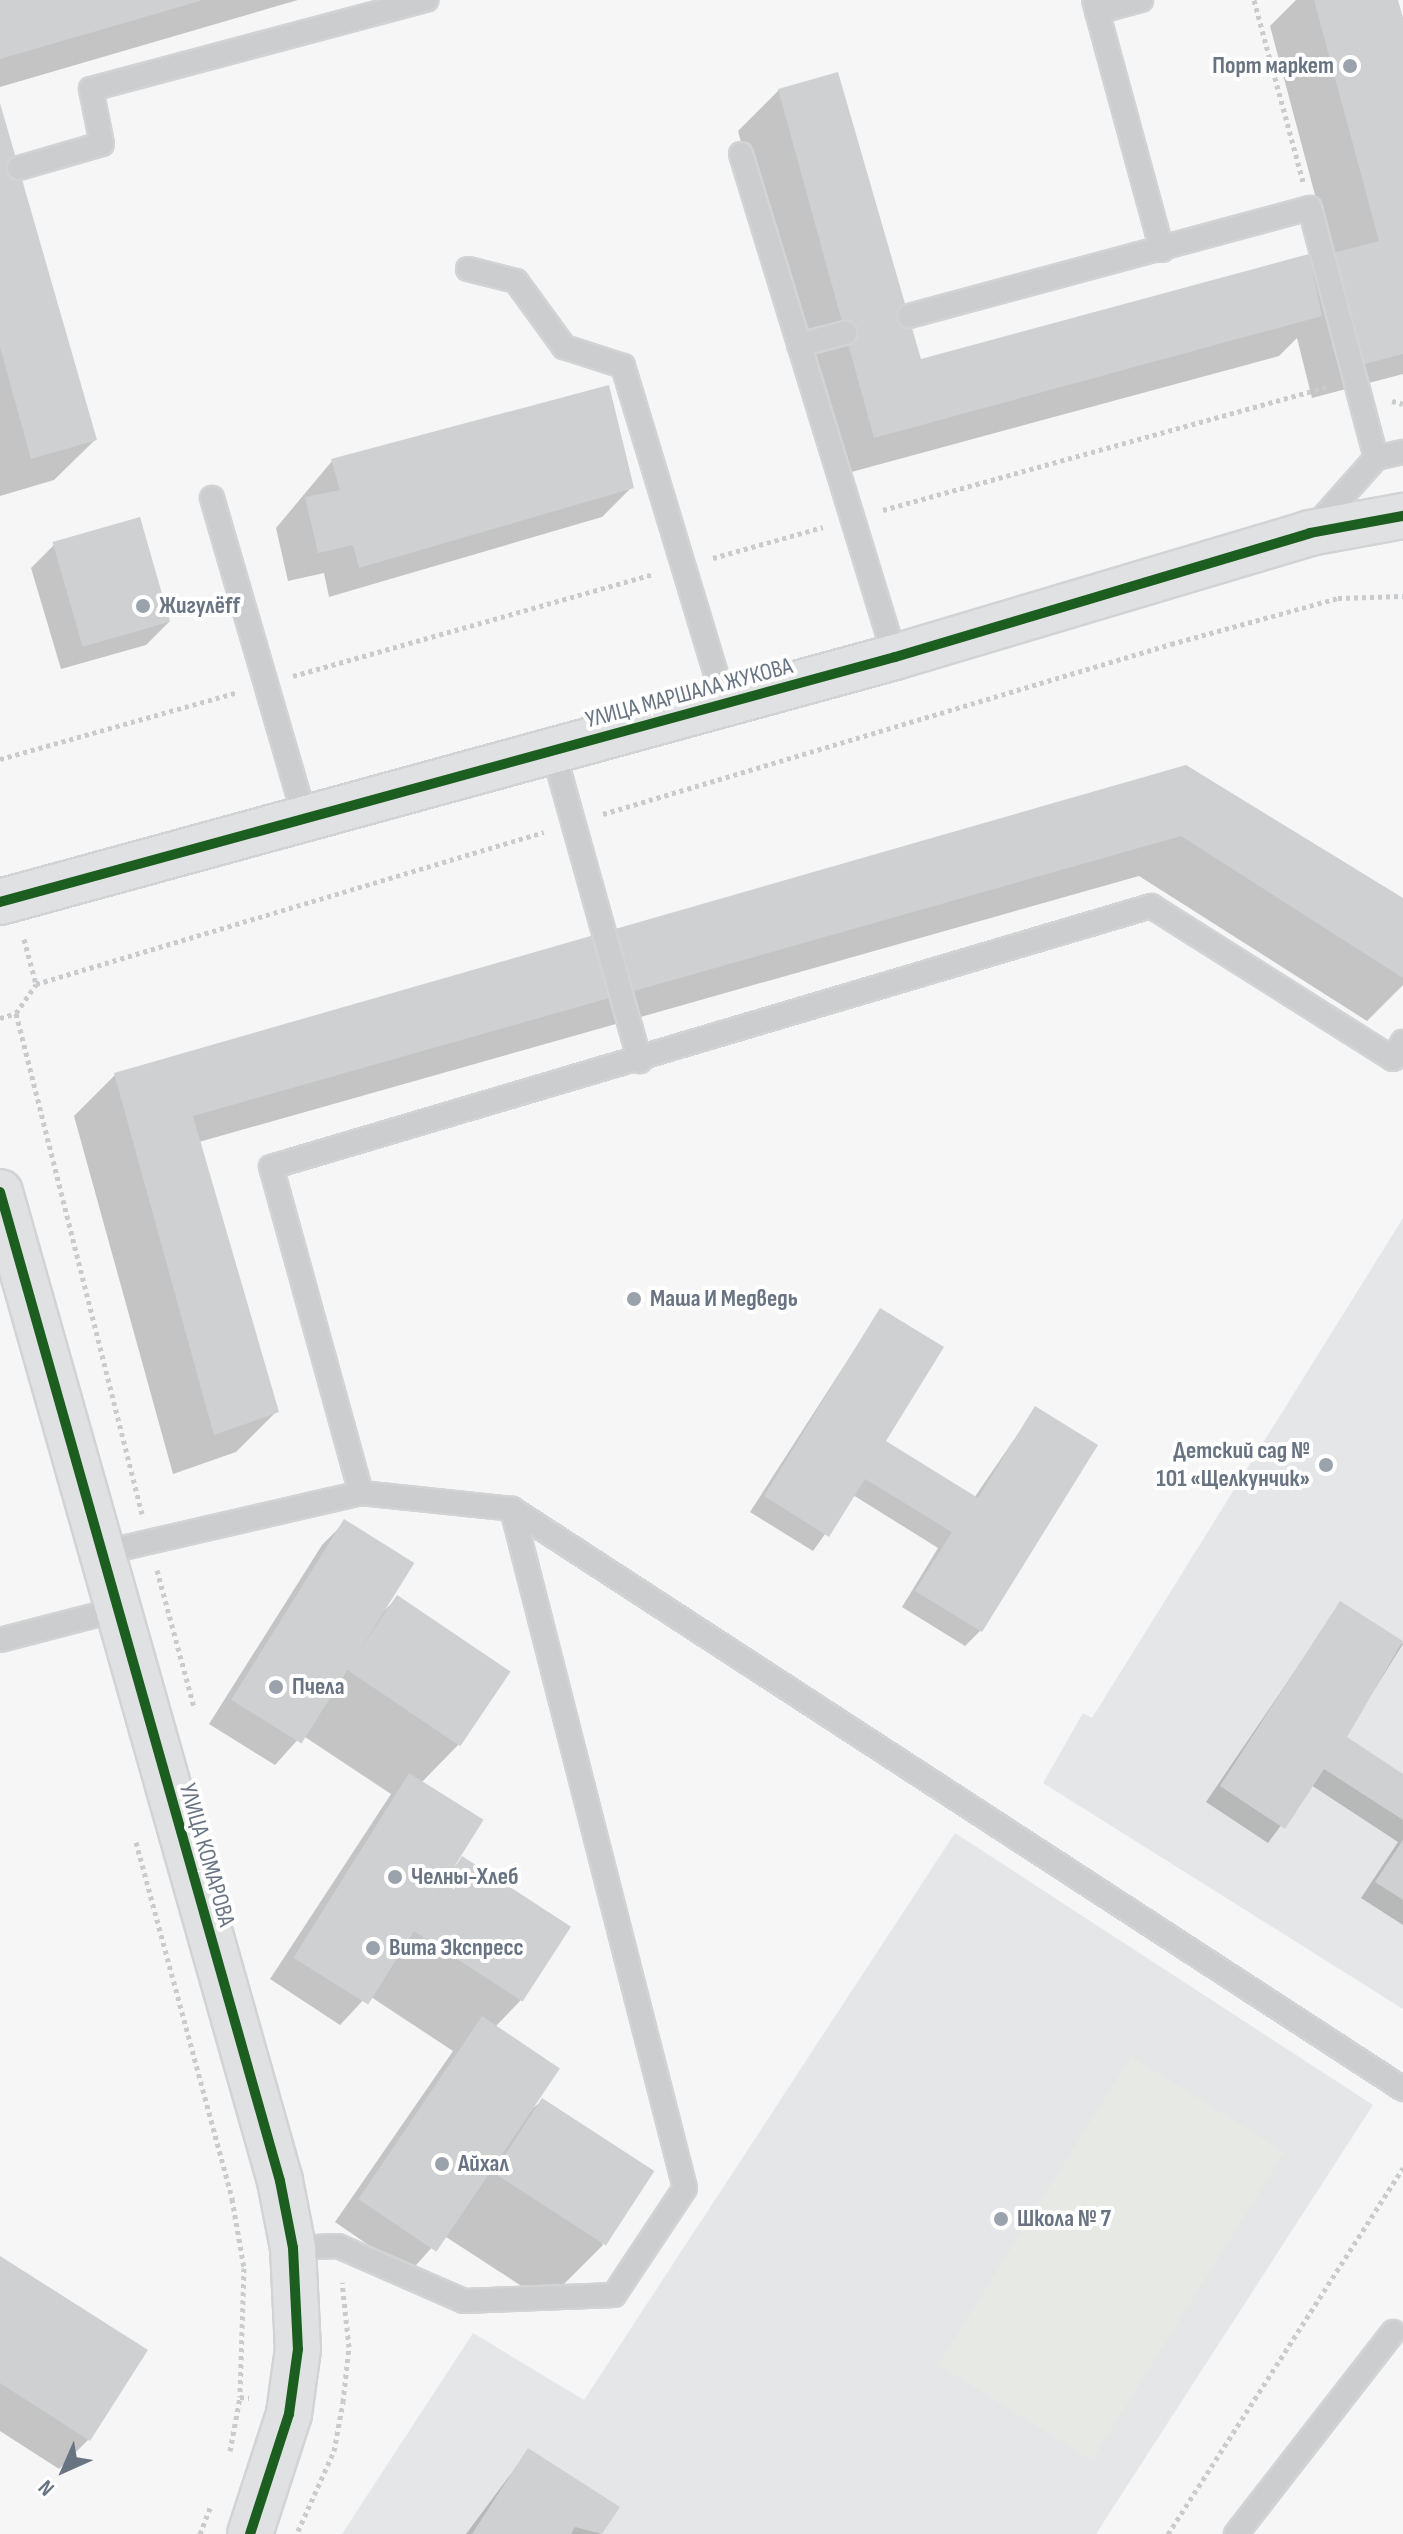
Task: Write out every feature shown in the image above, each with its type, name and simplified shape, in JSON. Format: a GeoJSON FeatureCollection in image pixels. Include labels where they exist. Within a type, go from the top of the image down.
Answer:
{"type":"FeatureCollection","features":[{"type":"Feature","properties":{"kind":"street","name":"УЛИЦА МАРШАЛА ЖУКОВА"},"geometry":{"type":"LineString","coordinates":[[0,902],[895,657],[1310,533],[1398,517]]}},
{"type":"Feature","properties":{"kind":"street","name":"УЛИЦА КОМАРОВА"},"geometry":{"type":"LineString","coordinates":[[0,1192],[280,2181],[293,2248],[298,2318],[290,2400],[250,2534]]}},
{"type":"Feature","properties":{"kind":"lane"},"geometry":{"type":"LineString","coordinates":[[19,168],[102,144],[91,89],[426,0]]}},
{"type":"Feature","properties":{"kind":"lane"},"geometry":{"type":"LineString","coordinates":[[1141,0],[1096,6],[1162,250]]}},
{"type":"Feature","properties":{"kind":"lane"},"geometry":{"type":"LineString","coordinates":[[741,154],[895,657]]}},
{"type":"Feature","properties":{"kind":"lane"},"geometry":{"type":"LineString","coordinates":[[909,316],[1310,208],[1376,458]]}},
{"type":"Feature","properties":{"kind":"lane"},"geometry":{"type":"LineString","coordinates":[[468,269],[516,281],[564,347],[623,366],[725,704]]}},
{"type":"Feature","properties":{"kind":"lane"},"geometry":{"type":"LineString","coordinates":[[799,345],[845,333]]}},
{"type":"Feature","properties":{"kind":"lane"},"geometry":{"type":"LineString","coordinates":[[1310,533],[1376,458],[1403,452]]}},
{"type":"Feature","properties":{"kind":"lane"},"geometry":{"type":"LineString","coordinates":[[212,498],[305,818]]}},
{"type":"Feature","properties":{"kind":"lane"},"geometry":{"type":"LineString","coordinates":[[553,750],[640,1061]]}},
{"type":"Feature","properties":{"kind":"lane"},"geometry":{"type":"LineString","coordinates":[[361,1493],[271,1167],[640,1061],[1151,906],[1393,1059],[1403,1042]]}},
{"type":"Feature","properties":{"kind":"lane"},"geometry":{"type":"LineString","coordinates":[[101,1553],[149,1539],[361,1493],[512,1509],[1403,2089]]}},
{"type":"Feature","properties":{"kind":"lane"},"geometry":{"type":"LineString","coordinates":[[293,2248],[338,2246],[464,2301],[614,2295],[685,2188],[512,1509]]}},
{"type":"Feature","properties":{"kind":"lane"},"geometry":{"type":"LineString","coordinates":[[0,1640],[116,1610]]}},
{"type":"Feature","properties":{"kind":"lane"},"geometry":{"type":"LineString","coordinates":[[1236,2534],[1400,2329]]}},
{"type":"Feature","properties":{"kind":"path"},"geometry":{"type":"LineString","coordinates":[[1254,0],[1310,208]]}},
{"type":"Feature","properties":{"kind":"path"},"geometry":{"type":"LineString","coordinates":[[0,1018],[16,1013],[36,984],[1186,640],[1338,598],[1403,596]]}},
{"type":"Feature","properties":{"kind":"path"},"geometry":{"type":"LineString","coordinates":[[16,1013],[198,1724]]}},
{"type":"Feature","properties":{"kind":"path"},"geometry":{"type":"LineString","coordinates":[[134,1833],[232,2199],[244,2268],[240,2397],[226,2469]]}},
{"type":"Feature","properties":{"kind":"path"},"geometry":{"type":"LineString","coordinates":[[1168,2534],[1403,2168]]}},
{"type":"Feature","properties":{"kind":"path"},"geometry":{"type":"LineString","coordinates":[[297,2534],[334,2451],[343,2402],[349,2347],[338,2246]]}},
{"type":"Feature","properties":{"kind":"path"},"geometry":{"type":"LineString","coordinates":[[240,2397],[343,2402]]}},
{"type":"Feature","properties":{"kind":"path"},"geometry":{"type":"LineString","coordinates":[[200,2534],[216,2495]]}},
{"type":"Feature","properties":{"kind":"shaded area","name":"Детский сад № 101 «Щелкунчик»"},"geometry":{"type":"Polygon","coordinates":[[[1403,1218],[1403,2009],[1043,1783],[1083,1713],[1092,1718],[1403,1218]]]}},
{"type":"Feature","properties":{"kind":"shaded area","name":"Школа № 7"},"geometry":{"type":"Polygon","coordinates":[[[955,1833],[1373,2105],[1096,2534],[342,2534],[473,2333],[584,2400],[955,1833]]]}},
{"type":"Feature","properties":{"kind":"shaded area"},"geometry":{"type":"Polygon","coordinates":[[[1131,2056],[1284,2152],[1092,2461],[938,2365],[1131,2056]]]}},
{"type":"Feature","properties":{"kind":"building"},"geometry":{"type":"Polygon","coordinates":[[[0,0],[200,0],[200,1],[0,59],[0,0]]]}},
{"type":"Feature","properties":{"kind":"building"},"geometry":{"type":"Polygon","coordinates":[[[1314,0],[1398,0],[1403,18],[1403,354],[1341,370],[1314,258],[1379,241],[1314,0]]]}},
{"type":"Feature","properties":{"kind":"building"},"geometry":{"type":"Polygon","coordinates":[[[838,72],[921,359],[1309,254],[1322,316],[874,438],[778,89],[838,72]]]}},
{"type":"Feature","properties":{"kind":"building"},"geometry":{"type":"Polygon","coordinates":[[[0,103],[97,440],[31,459],[0,347],[0,103]]]}},
{"type":"Feature","properties":{"kind":"building"},"geometry":{"type":"Polygon","coordinates":[[[609,385],[634,488],[359,568],[353,545],[318,553],[305,497],[340,490],[331,459],[609,385]]]}},
{"type":"Feature","properties":{"kind":"building"},"geometry":{"type":"Polygon","coordinates":[[[140,517],[170,622],[83,647],[53,542],[140,517]]]}},
{"type":"Feature","properties":{"kind":"building"},"geometry":{"type":"Polygon","coordinates":[[[1186,765],[1403,898],[1403,978],[1181,836],[193,1116],[279,1412],[214,1435],[114,1073],[1186,765]]]}},
{"type":"Feature","properties":{"kind":"building"},"geometry":{"type":"Polygon","coordinates":[[[880,1308],[944,1347],[886,1441],[978,1498],[1035,1406],[1098,1445],[982,1632],[915,1591],[952,1532],[865,1479],[829,1537],[764,1496],[880,1308]]]}},
{"type":"Feature","properties":{"kind":"building"},"geometry":{"type":"Polygon","coordinates":[[[344,1519],[414,1563],[302,1744],[231,1700],[344,1519]]]}},
{"type":"Feature","properties":{"kind":"building"},"geometry":{"type":"Polygon","coordinates":[[[397,1595],[511,1672],[460,1746],[347,1670],[397,1595]]]}},
{"type":"Feature","properties":{"kind":"building"},"geometry":{"type":"Polygon","coordinates":[[[1340,1601],[1403,1641],[1347,1737],[1403,1774],[1403,1820],[1324,1769],[1285,1829],[1220,1786],[1340,1601]]]}},
{"type":"Feature","properties":{"kind":"building","name":"Челны-Хлеб"},"geometry":{"type":"Polygon","coordinates":[[[409,1773],[484,1820],[368,2005],[293,1958],[409,1773]]]}},
{"type":"Feature","properties":{"kind":"building"},"geometry":{"type":"Polygon","coordinates":[[[1403,1840],[1403,1900],[1375,1882],[1403,1840]]]}},
{"type":"Feature","properties":{"kind":"building"},"geometry":{"type":"Polygon","coordinates":[[[462,1856],[571,1927],[523,2001],[414,1931],[462,1856]]]}},
{"type":"Feature","properties":{"kind":"building"},"geometry":{"type":"Polygon","coordinates":[[[482,2016],[560,2069],[436,2252],[358,2199],[482,2016]]]}},
{"type":"Feature","properties":{"kind":"building"},"geometry":{"type":"Polygon","coordinates":[[[542,2098],[654,2171],[606,2246],[494,2173],[542,2098]]]}},
{"type":"Feature","properties":{"kind":"building"},"geometry":{"type":"Polygon","coordinates":[[[0,2256],[148,2350],[90,2441],[0,2383],[0,2256]]]}},
{"type":"Feature","properties":{"kind":"building"},"geometry":{"type":"Polygon","coordinates":[[[528,2448],[620,2507],[602,2534],[575,2527],[571,2534],[472,2534],[528,2448]]]}},
{"type":"Feature","properties":{"kind":"cycle path"},"geometry":{"type":"LineString","coordinates":[[0,902],[895,657],[1310,533],[1403,516]]}},
{"type":"Feature","properties":{"kind":"cycle path"},"geometry":{"type":"LineString","coordinates":[[0,1192],[280,2181],[293,2248],[298,2349],[289,2414],[250,2534]]}},
{"type":"Feature","properties":{"kind":"place","name":"Порт маркет"},"geometry":{"type":"Point","coordinates":[1350,66]}},
{"type":"Feature","properties":{"kind":"place","name":"Жигулёff"},"geometry":{"type":"Point","coordinates":[143,606]}},
{"type":"Feature","properties":{"kind":"place","name":"Маша И Медведь"},"geometry":{"type":"Point","coordinates":[634,1299]}},
{"type":"Feature","properties":{"kind":"place","name":"Детский сад № 101 «Щелкунчик»"},"geometry":{"type":"Point","coordinates":[1326,1465]}},
{"type":"Feature","properties":{"kind":"place","name":"Пчела"},"geometry":{"type":"Point","coordinates":[276,1687]}},
{"type":"Feature","properties":{"kind":"place","name":"Челны-Хлеб"},"geometry":{"type":"Point","coordinates":[395,1877]}},
{"type":"Feature","properties":{"kind":"place","name":"Вита Экспресс"},"geometry":{"type":"Point","coordinates":[373,1948]}},
{"type":"Feature","properties":{"kind":"place","name":"Айхал"},"geometry":{"type":"Point","coordinates":[442,2164]}},
{"type":"Feature","properties":{"kind":"place","name":"Школа № 7"},"geometry":{"type":"Point","coordinates":[1001,2219]}}]}
